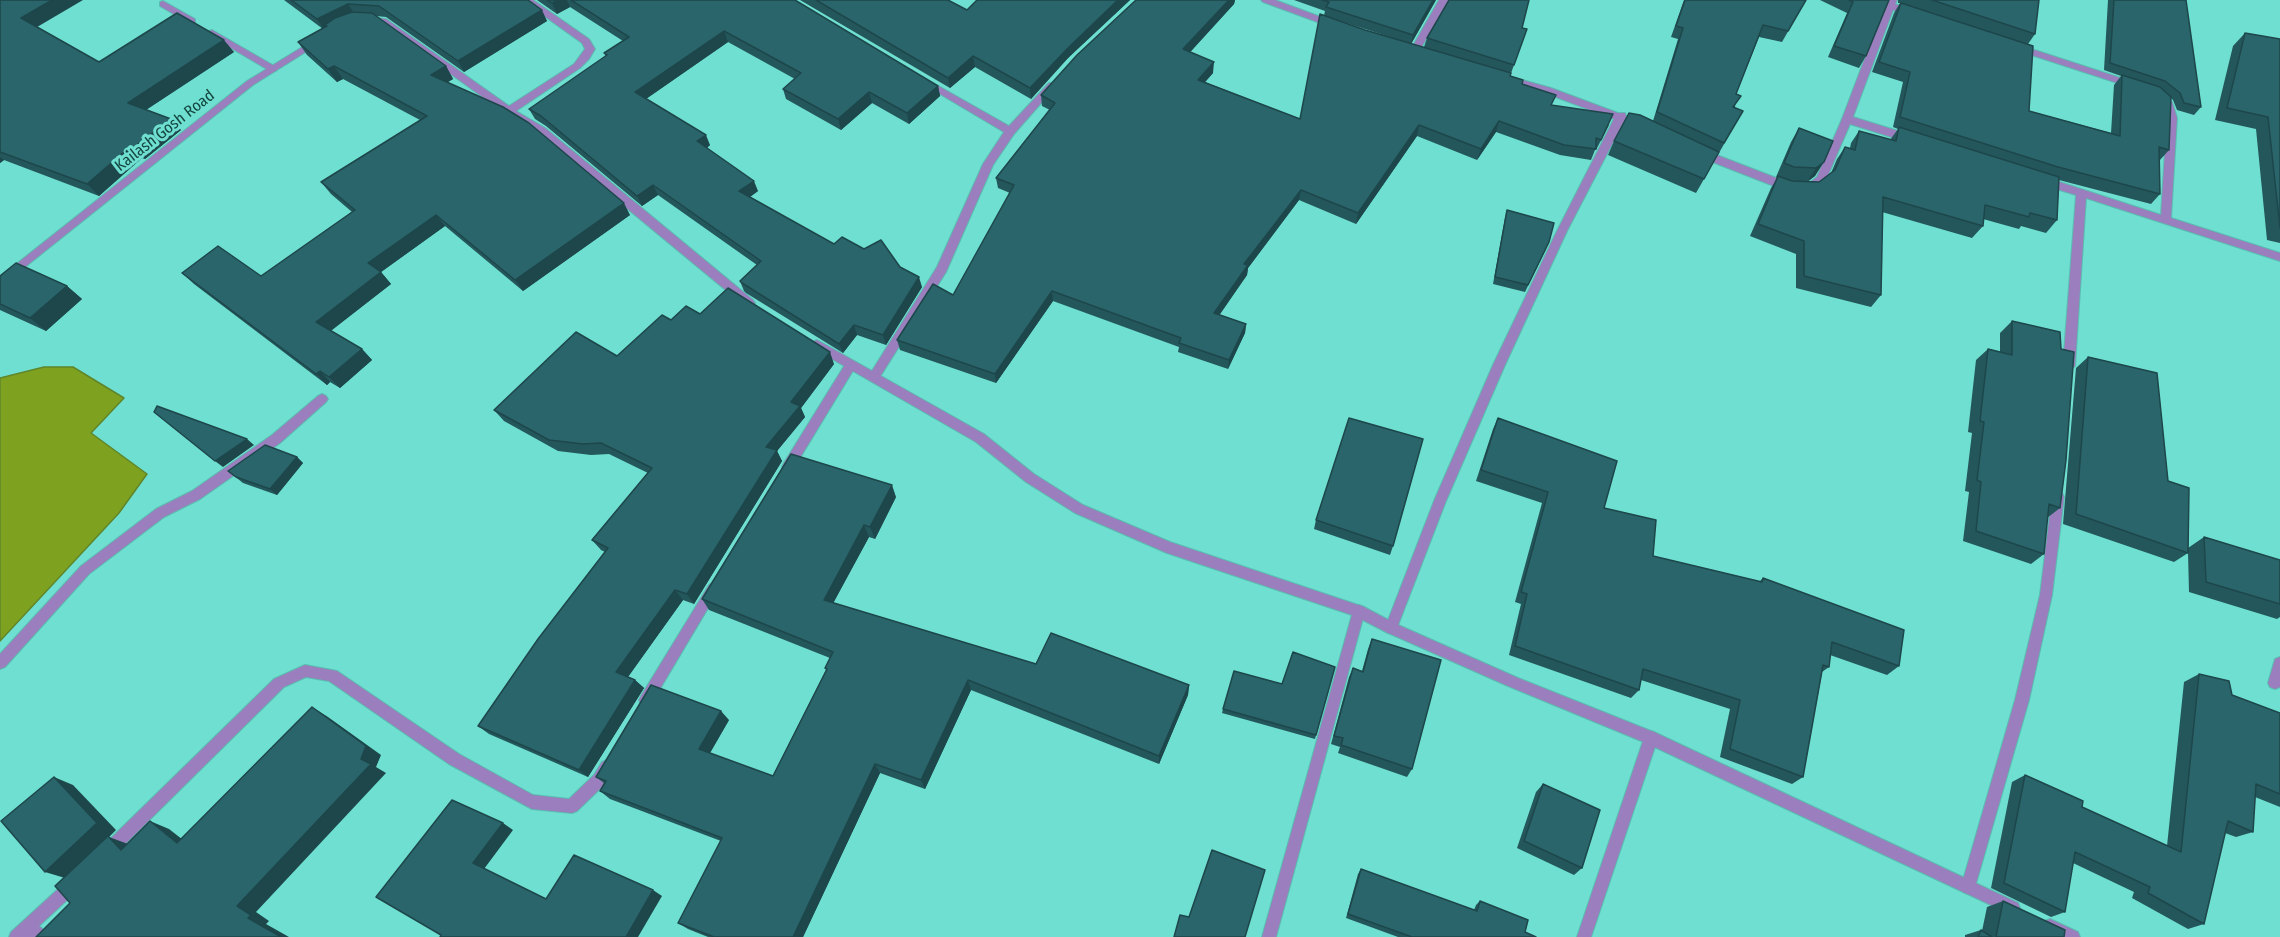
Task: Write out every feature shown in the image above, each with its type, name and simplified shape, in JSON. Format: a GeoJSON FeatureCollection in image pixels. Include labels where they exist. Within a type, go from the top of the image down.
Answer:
{"type":"FeatureCollection","features":[{"type":"Feature","properties":{"kind":"street"},"geometry":{"type":"LineString","coordinates":[[509,111],[578,66],[590,49],[586,41],[527,0]]}},
{"type":"Feature","properties":{"kind":"street"},"geometry":{"type":"LineString","coordinates":[[1266,0],[1345,29]]}},
{"type":"Feature","properties":{"kind":"street"},"geometry":{"type":"LineString","coordinates":[[1426,55],[1410,50],[1444,0]]}},
{"type":"Feature","properties":{"kind":"street"},"geometry":{"type":"LineString","coordinates":[[1695,150],[1784,187],[1810,188],[1821,179],[1847,119],[1891,3],[1923,17]]}},
{"type":"Feature","properties":{"kind":"street"},"geometry":{"type":"LineString","coordinates":[[163,4],[273,69]]}},
{"type":"Feature","properties":{"kind":"street"},"geometry":{"type":"LineString","coordinates":[[359,19],[383,21],[509,111],[541,130],[741,298],[761,310]]}},
{"type":"Feature","properties":{"kind":"street","name":"Kailash Gosh Road"},"geometry":{"type":"LineString","coordinates":[[0,283],[250,83],[331,33]]}},
{"type":"Feature","properties":{"kind":"street"},"geometry":{"type":"LineString","coordinates":[[2012,46],[2144,89]]}},
{"type":"Feature","properties":{"kind":"street"},"geometry":{"type":"LineString","coordinates":[[1493,74],[1548,90],[1621,116],[1652,132]]}},
{"type":"Feature","properties":{"kind":"street"},"geometry":{"type":"LineString","coordinates":[[919,78],[1010,131]]}},
{"type":"Feature","properties":{"kind":"street"},"geometry":{"type":"LineString","coordinates":[[874,377],[942,269],[988,164],[1010,131],[1058,79]]}},
{"type":"Feature","properties":{"kind":"street"},"geometry":{"type":"LineString","coordinates":[[2155,93],[2169,104],[2172,118],[2166,220]]}},
{"type":"Feature","properties":{"kind":"street"},"geometry":{"type":"LineString","coordinates":[[1392,628],[1440,501],[1498,365],[1562,231],[1621,116]]}},
{"type":"Feature","properties":{"kind":"street"},"geometry":{"type":"LineString","coordinates":[[1847,119],[1916,141]]}},
{"type":"Feature","properties":{"kind":"street"},"geometry":{"type":"LineString","coordinates":[[2035,178],[2280,257]]}},
{"type":"Feature","properties":{"kind":"street"},"geometry":{"type":"LineString","coordinates":[[2068,381],[2081,192]]}},
{"type":"Feature","properties":{"kind":"street"},"geometry":{"type":"LineString","coordinates":[[801,335],[850,366],[874,377],[980,438],[1030,478],[1079,509],[1167,547],[1359,611],[1513,682],[1651,738],[2021,912]]}},
{"type":"Feature","properties":{"kind":"street"},"geometry":{"type":"LineString","coordinates":[[781,477],[850,366]]}},
{"type":"Feature","properties":{"kind":"street"},"geometry":{"type":"LineString","coordinates":[[0,663],[85,570],[159,513],[196,495],[276,439],[322,399]]}},
{"type":"Feature","properties":{"kind":"street"},"geometry":{"type":"LineString","coordinates":[[1968,887],[2022,699],[2046,595],[2060,483]]}},
{"type":"Feature","properties":{"kind":"street"},"geometry":{"type":"LineString","coordinates":[[641,710],[719,578]]}},
{"type":"Feature","properties":{"kind":"street"},"geometry":{"type":"LineString","coordinates":[[1269,937],[1359,611]]}},
{"type":"Feature","properties":{"kind":"street"},"geometry":{"type":"LineString","coordinates":[[2275,683],[2280,663]]}},
{"type":"Feature","properties":{"kind":"street"},"geometry":{"type":"LineString","coordinates":[[97,861],[279,683],[305,671],[332,675],[454,759],[532,802],[572,806],[599,780],[617,750]]}},
{"type":"Feature","properties":{"kind":"street"},"geometry":{"type":"LineString","coordinates":[[1584,937],[1651,738]]}},
{"type":"Feature","properties":{"kind":"street"},"geometry":{"type":"LineString","coordinates":[[16,937],[80,878]]}},
{"type":"Feature","properties":{"kind":"street"},"geometry":{"type":"LineString","coordinates":[[2042,922],[2073,937]]}},
{"type":"Feature","properties":{"kind":"street"},"geometry":{"type":"LineString","coordinates":[[28,927],[41,937]]}},
{"type":"Feature","properties":{"kind":"shaded area"},"geometry":{"type":"Polygon","coordinates":[[[44,367],[73,367],[124,398],[91,433],[147,474],[119,513],[0,641],[0,378],[44,367]]]}},
{"type":"Feature","properties":{"kind":"building"},"geometry":{"type":"Polygon","coordinates":[[[0,0],[52,0],[21,18],[99,62],[177,13],[224,40],[128,103],[171,119],[134,147],[131,146],[87,184],[0,152],[0,0]]]}},
{"type":"Feature","properties":{"kind":"building"},"geometry":{"type":"Polygon","coordinates":[[[291,0],[528,0],[542,10],[458,61],[379,6],[348,4],[317,19],[291,0]]]}},
{"type":"Feature","properties":{"kind":"building"},"geometry":{"type":"Polygon","coordinates":[[[571,0],[795,0],[938,86],[907,113],[869,92],[838,119],[783,89],[801,73],[724,31],[635,92],[706,135],[697,141],[754,181],[739,191],[834,244],[842,237],[864,249],[881,240],[900,267],[919,277],[883,335],[854,325],[839,344],[742,283],[740,281],[761,261],[653,185],[637,196],[541,116],[529,109],[629,37],[571,0]]]}},
{"type":"Feature","properties":{"kind":"building"},"geometry":{"type":"Polygon","coordinates":[[[816,0],[948,0],[967,10],[977,0],[1118,0],[1030,88],[973,56],[948,78],[816,0]]]}},
{"type":"Feature","properties":{"kind":"building"},"geometry":{"type":"Polygon","coordinates":[[[1136,0],[1229,0],[1183,49],[1214,62],[1198,80],[1300,119],[1320,14],[1365,30],[1511,73],[1510,76],[1523,80],[1522,84],[1556,95],[1551,105],[1613,114],[1601,140],[1596,138],[1596,149],[1564,145],[1499,121],[1481,149],[1419,125],[1358,213],[1301,190],[1244,264],[1248,265],[1214,313],[1246,324],[1229,360],[1179,343],[1181,338],[1052,291],[995,374],[897,340],[933,284],[953,295],[1014,185],[996,178],[1055,103],[1041,95],[1077,55],[1136,0]]]}},
{"type":"Feature","properties":{"kind":"building"},"geometry":{"type":"Polygon","coordinates":[[[1322,0],[1433,0],[1413,35],[1326,7],[1329,2],[1322,0]]]}},
{"type":"Feature","properties":{"kind":"building"},"geometry":{"type":"Polygon","coordinates":[[[1449,0],[1529,0],[1522,28],[1527,29],[1514,65],[1427,38],[1449,0]]]}},
{"type":"Feature","properties":{"kind":"building"},"geometry":{"type":"Polygon","coordinates":[[[1685,0],[1806,0],[1788,31],[1763,25],[1736,94],[1741,96],[1733,107],[1743,111],[1724,143],[1657,112],[1683,28],[1676,26],[1685,0]]]}},
{"type":"Feature","properties":{"kind":"building"},"geometry":{"type":"Polygon","coordinates":[[[1849,0],[1889,0],[1866,56],[1834,46],[1853,2],[1849,0]]]}},
{"type":"Feature","properties":{"kind":"building"},"geometry":{"type":"Polygon","coordinates":[[[1932,0],[2039,0],[2035,34],[1932,0]]]}},
{"type":"Feature","properties":{"kind":"building"},"geometry":{"type":"Polygon","coordinates":[[[2114,0],[2186,0],[2201,107],[2184,103],[2180,93],[2165,81],[2110,63],[2114,0]]]}},
{"type":"Feature","properties":{"kind":"building"},"geometry":{"type":"Polygon","coordinates":[[[1901,3],[2033,46],[2029,111],[2120,136],[2122,75],[2160,87],[2171,97],[2169,150],[2159,147],[2160,194],[2058,167],[1900,117],[1910,72],[1879,62],[1901,3]]]}},
{"type":"Feature","properties":{"kind":"building"},"geometry":{"type":"Polygon","coordinates":[[[352,12],[372,13],[446,66],[431,75],[503,107],[529,123],[624,203],[515,280],[436,215],[368,263],[381,272],[316,322],[362,349],[329,377],[320,371],[316,374],[182,273],[218,246],[261,276],[355,210],[321,182],[427,116],[334,66],[328,69],[298,42],[327,26],[325,25],[335,18],[352,12]]]}},
{"type":"Feature","properties":{"kind":"building"},"geometry":{"type":"Polygon","coordinates":[[[2245,33],[2280,39],[2280,228],[2268,117],[2227,108],[2245,33]]]}},
{"type":"Feature","properties":{"kind":"building"},"geometry":{"type":"Polygon","coordinates":[[[1629,113],[1640,115],[1719,152],[1704,179],[1614,141],[1629,113]]]}},
{"type":"Feature","properties":{"kind":"building"},"geometry":{"type":"Polygon","coordinates":[[[1899,127],[2059,177],[2057,220],[2030,213],[2029,217],[1985,205],[1983,226],[1883,197],[1881,295],[1804,276],[1804,241],[1758,224],[1778,176],[1792,181],[1819,182],[1835,170],[1845,147],[1855,150],[1859,131],[1896,141],[1899,127]]]}},
{"type":"Feature","properties":{"kind":"building"},"geometry":{"type":"Polygon","coordinates":[[[1799,128],[1833,141],[1824,162],[1816,168],[1794,167],[1784,163],[1799,128]]]}},
{"type":"Feature","properties":{"kind":"building"},"geometry":{"type":"Polygon","coordinates":[[[1507,210],[1554,223],[1549,242],[1528,285],[1495,277],[1507,210]]]}},
{"type":"Feature","properties":{"kind":"building"},"geometry":{"type":"Polygon","coordinates":[[[16,263],[67,286],[30,318],[0,304],[0,276],[16,263]]]}},
{"type":"Feature","properties":{"kind":"building"},"geometry":{"type":"Polygon","coordinates":[[[728,288],[830,352],[791,402],[800,406],[766,447],[777,450],[687,594],[675,590],[616,672],[635,680],[579,770],[478,726],[538,639],[608,548],[592,540],[652,468],[601,443],[583,444],[549,440],[494,410],[576,332],[617,356],[662,315],[671,320],[686,306],[700,314],[728,288]]]}},
{"type":"Feature","properties":{"kind":"building"},"geometry":{"type":"Polygon","coordinates":[[[2012,321],[2060,332],[2061,349],[2074,352],[2060,508],[2049,504],[2044,554],[1976,531],[1981,482],[1977,480],[1984,422],[1980,421],[1988,349],[2012,355],[2012,321]]]}},
{"type":"Feature","properties":{"kind":"building"},"geometry":{"type":"Polygon","coordinates":[[[2088,357],[2157,373],[2168,481],[2189,488],[2188,553],[2076,514],[2088,357]]]}},
{"type":"Feature","properties":{"kind":"building"},"geometry":{"type":"Polygon","coordinates":[[[157,406],[247,439],[215,461],[154,412],[157,406]]]}},
{"type":"Feature","properties":{"kind":"building"},"geometry":{"type":"Polygon","coordinates":[[[1349,418],[1423,439],[1393,546],[1316,520],[1349,418]]]}},
{"type":"Feature","properties":{"kind":"building"},"geometry":{"type":"Polygon","coordinates":[[[1498,418],[1617,461],[1604,508],[1656,520],[1653,556],[1762,582],[1763,578],[1904,630],[1899,666],[1832,642],[1829,667],[1823,665],[1803,777],[1730,749],[1740,700],[1643,669],[1639,690],[1515,646],[1527,594],[1521,592],[1548,492],[1481,470],[1498,418]]]}},
{"type":"Feature","properties":{"kind":"building"},"geometry":{"type":"Polygon","coordinates":[[[265,445],[297,457],[270,489],[236,477],[228,471],[265,445]]]}},
{"type":"Feature","properties":{"kind":"building"},"geometry":{"type":"Polygon","coordinates":[[[791,454],[892,485],[870,527],[864,525],[824,600],[1036,664],[1051,633],[1189,685],[1159,756],[968,680],[921,780],[875,764],[793,937],[714,937],[678,923],[722,838],[600,791],[606,781],[596,777],[651,685],[721,711],[699,749],[773,776],[827,669],[825,668],[833,652],[702,599],[791,454]]]}},
{"type":"Feature","properties":{"kind":"building"},"geometry":{"type":"Polygon","coordinates":[[[2204,537],[2280,560],[2280,604],[2206,582],[2204,537]]]}},
{"type":"Feature","properties":{"kind":"building"},"geometry":{"type":"Polygon","coordinates":[[[1372,639],[1441,660],[1412,769],[1341,745],[1343,738],[1334,736],[1353,668],[1363,672],[1372,639]]]}},
{"type":"Feature","properties":{"kind":"building"},"geometry":{"type":"Polygon","coordinates":[[[1293,652],[1335,667],[1316,735],[1223,709],[1234,671],[1282,684],[1293,652]]]}},
{"type":"Feature","properties":{"kind":"building"},"geometry":{"type":"Polygon","coordinates":[[[2199,674],[2229,681],[2232,695],[2280,713],[2280,794],[2256,784],[2253,832],[2228,821],[2204,924],[2148,893],[2150,887],[2075,852],[2065,912],[2004,883],[2025,775],[2083,801],[2082,807],[2181,852],[2199,674]]]}},
{"type":"Feature","properties":{"kind":"building"},"geometry":{"type":"Polygon","coordinates":[[[312,707],[366,746],[361,759],[371,764],[237,906],[251,915],[248,918],[281,937],[36,937],[70,903],[55,886],[108,836],[121,850],[150,821],[177,843],[312,707]]]}},
{"type":"Feature","properties":{"kind":"building"},"geometry":{"type":"Polygon","coordinates":[[[54,777],[97,823],[45,872],[1,821],[54,777]]]}},
{"type":"Feature","properties":{"kind":"building"},"geometry":{"type":"Polygon","coordinates":[[[1543,784],[1600,810],[1582,868],[1524,841],[1543,784]]]}},
{"type":"Feature","properties":{"kind":"building"},"geometry":{"type":"Polygon","coordinates":[[[452,800],[503,823],[473,863],[546,899],[574,855],[653,890],[626,937],[440,937],[441,935],[376,897],[452,800]]]}},
{"type":"Feature","properties":{"kind":"building"},"geometry":{"type":"Polygon","coordinates":[[[1212,850],[1265,870],[1245,937],[1174,937],[1180,915],[1189,917],[1212,850]]]}},
{"type":"Feature","properties":{"kind":"building"},"geometry":{"type":"Polygon","coordinates":[[[1361,869],[1477,911],[1480,901],[1528,920],[1525,932],[1536,937],[1412,937],[1348,914],[1361,869]]]}},
{"type":"Feature","properties":{"kind":"building"},"geometry":{"type":"Polygon","coordinates":[[[2003,901],[2065,930],[2064,937],[1996,937],[2003,901]]]}},
{"type":"Feature","properties":{"kind":"building"},"geometry":{"type":"Polygon","coordinates":[[[1981,930],[1992,937],[1978,937],[1981,930]]]}}]}
